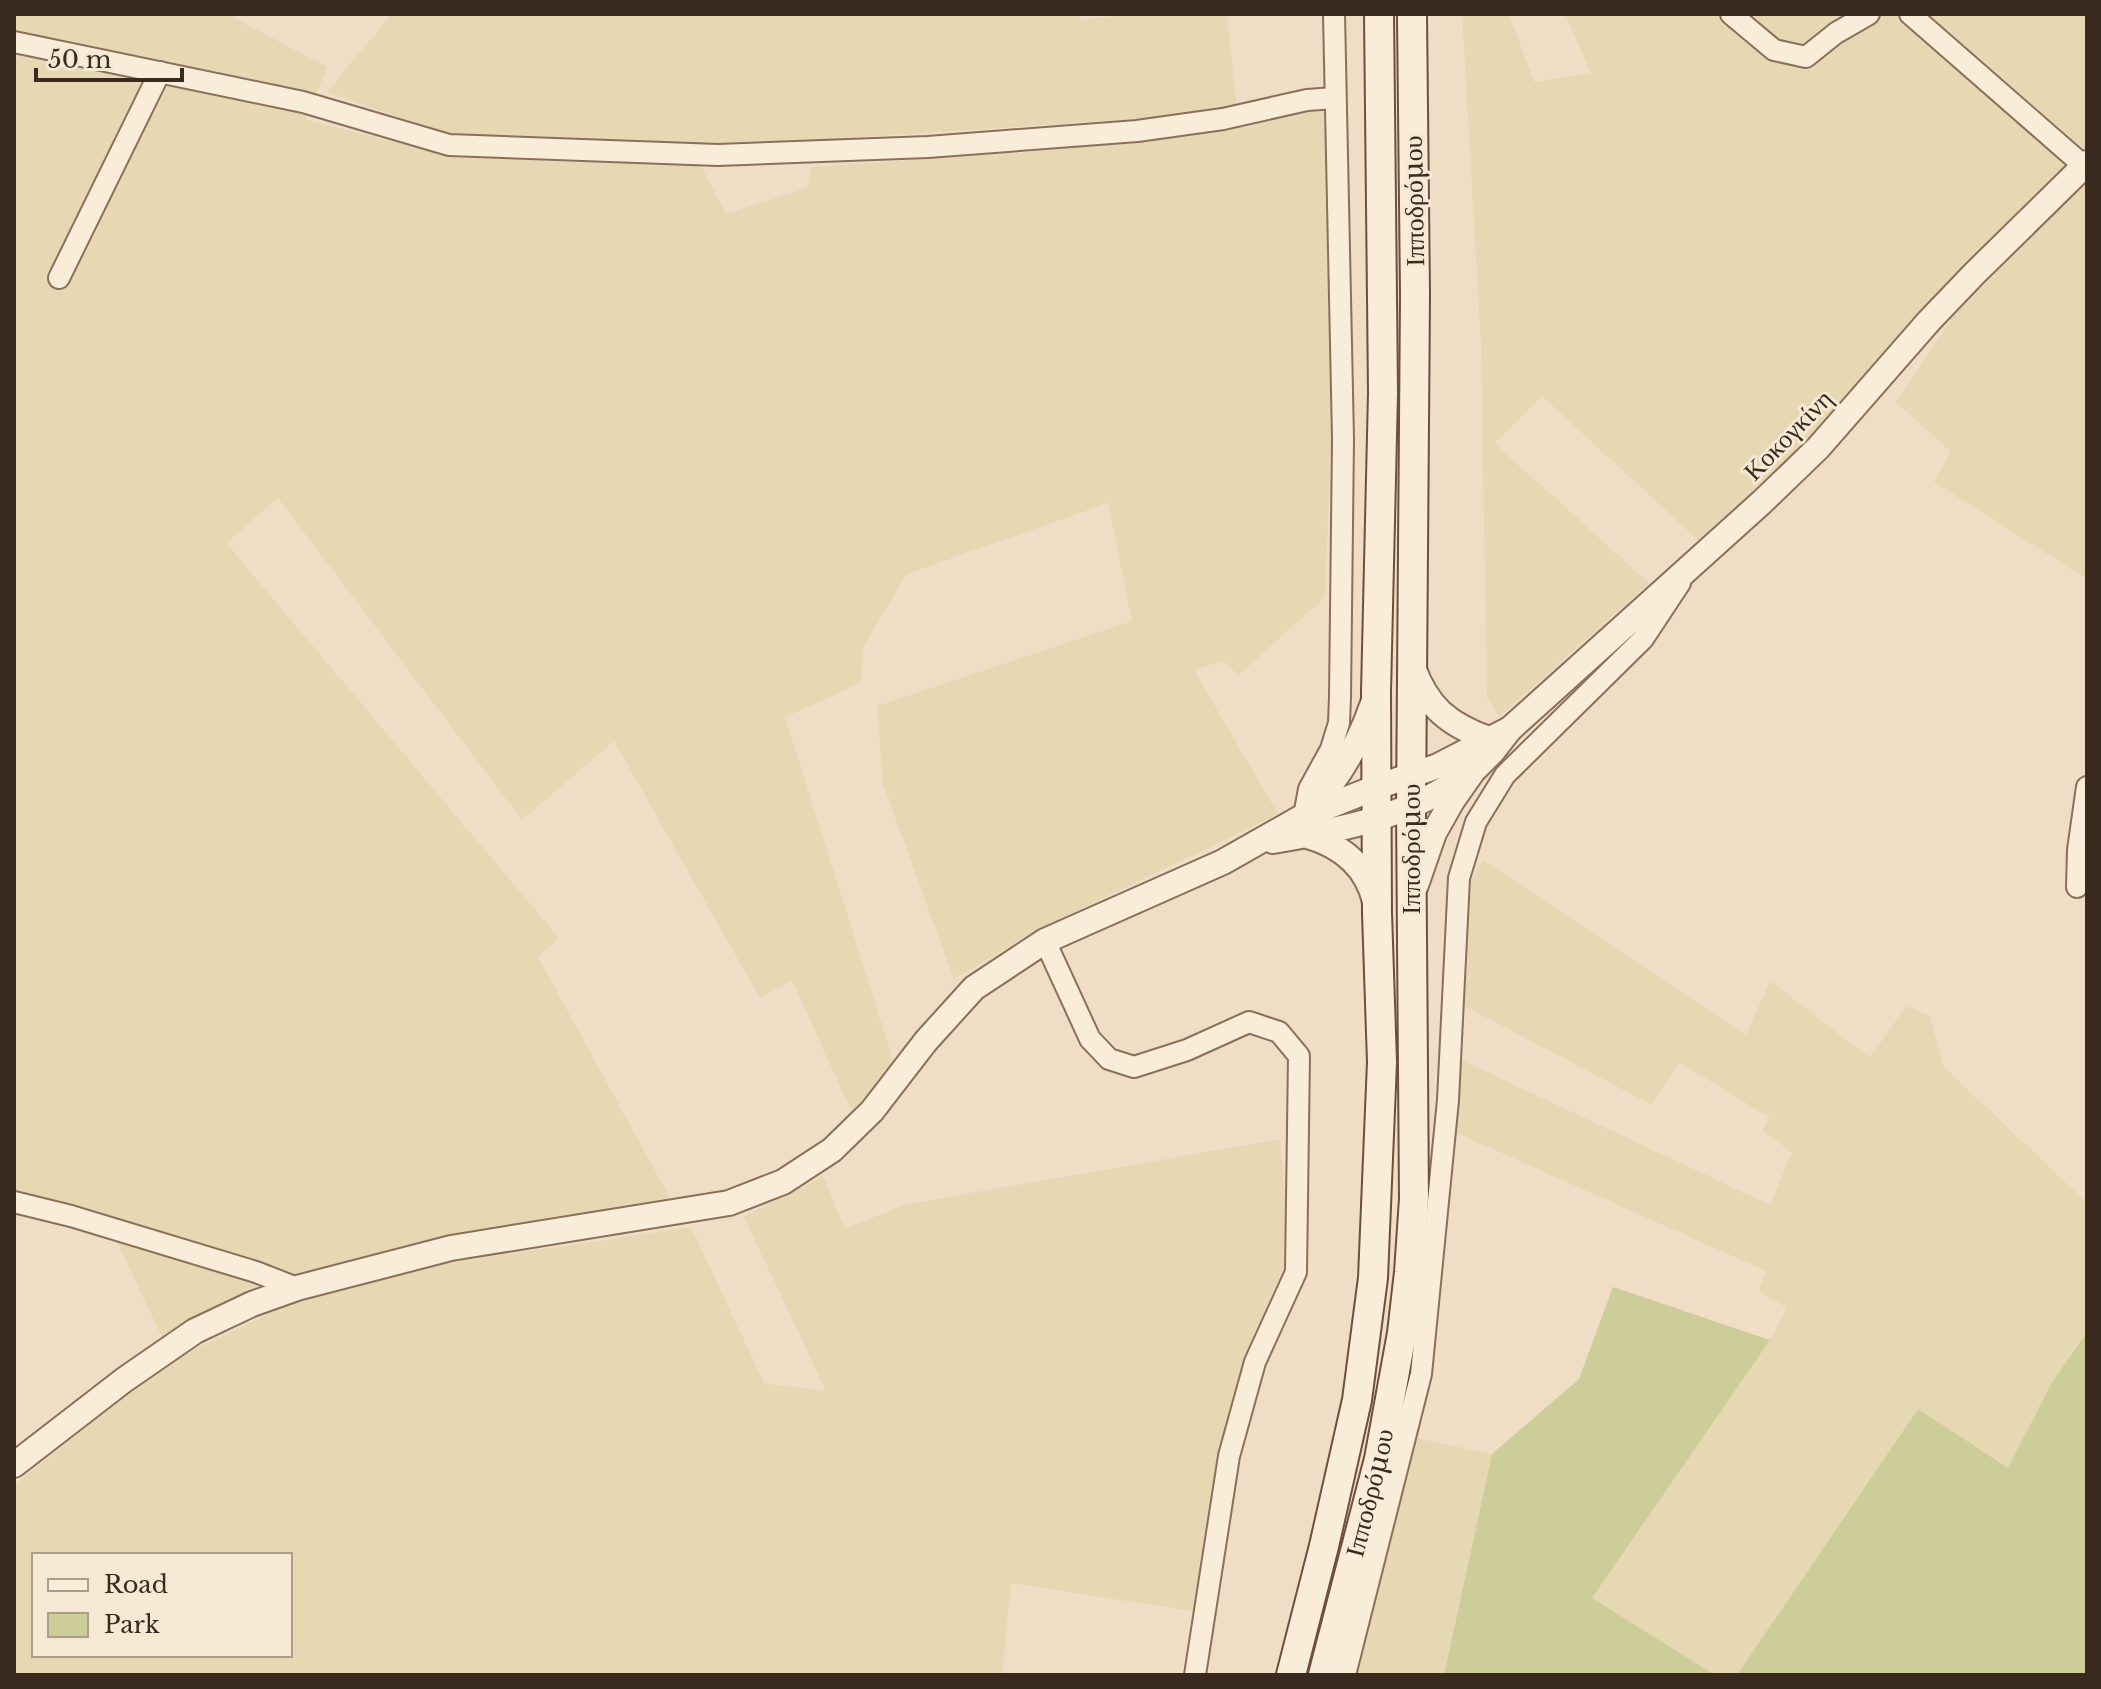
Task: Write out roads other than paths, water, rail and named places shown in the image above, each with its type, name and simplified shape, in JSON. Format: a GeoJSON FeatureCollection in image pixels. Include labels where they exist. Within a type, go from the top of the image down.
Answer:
{"type":"FeatureCollection","features":[{"type":"Feature","properties":{"kind":"main road","name":"Ιπποδρόμου"},"geometry":{"type":"LineString","coordinates":[[1291,1675],[1357,1400],[1373,1278],[1382,1062],[1377,913],[1376,692],[1383,393],[1379,14]]}},
{"type":"Feature","properties":{"kind":"main road","name":"Ιπποδρόμου"},"geometry":{"type":"LineString","coordinates":[[1323,1675],[1379,1459],[1402,1333],[1414,1199],[1411,663],[1415,295],[1412,14]]}},
{"type":"Feature","properties":{"kind":"street"},"geometry":{"type":"LineString","coordinates":[[1305,826],[1309,789],[1331,749],[1339,723],[1340,697],[1343,439],[1334,14]]}},
{"type":"Feature","properties":{"kind":"street"},"geometry":{"type":"LineString","coordinates":[[1731,14],[1774,50],[1806,57],[1836,33],[1869,14]]}},
{"type":"Feature","properties":{"kind":"street"},"geometry":{"type":"LineString","coordinates":[[1910,14],[2085,164]]}},
{"type":"Feature","properties":{"kind":"street"},"geometry":{"type":"LineString","coordinates":[[14,42],[303,102],[449,145],[718,155],[928,147],[1137,131],[1223,119],[1307,100],[1335,98]]}},
{"type":"Feature","properties":{"kind":"street"},"geometry":{"type":"LineString","coordinates":[[59,278],[160,72]]}},
{"type":"Feature","properties":{"kind":"street","name":"Κοκογκίνη"},"geometry":{"type":"LineString","coordinates":[[1499,734],[1694,563],[1818,448],[1929,321],[2085,164]]}},
{"type":"Feature","properties":{"kind":"street"},"geometry":{"type":"LineString","coordinates":[[1345,1675],[1421,1374],[1448,1100],[1459,878],[1476,822],[1505,775],[1643,639],[1694,563]]}},
{"type":"Feature","properties":{"kind":"street"},"geometry":{"type":"LineString","coordinates":[[1411,663],[1419,685],[1432,704],[1448,719],[1467,731],[1499,734]]}},
{"type":"Feature","properties":{"kind":"street"},"geometry":{"type":"LineString","coordinates":[[1305,826],[1349,759],[1365,727],[1376,692]]}},
{"type":"Feature","properties":{"kind":"street"},"geometry":{"type":"LineString","coordinates":[[1411,902],[1434,833],[1473,771],[1493,751],[1499,734]]}},
{"type":"Feature","properties":{"kind":"street"},"geometry":{"type":"LineString","coordinates":[[14,1465],[124,1380],[195,1331],[252,1304],[297,1288],[451,1248],[729,1203],[783,1182],[832,1150],[872,1111],[926,1041],[974,988],[1045,941],[1223,862],[1255,844],[1305,826],[1377,787],[1464,754],[1499,734]]}},
{"type":"Feature","properties":{"kind":"street"},"geometry":{"type":"LineString","coordinates":[[1305,826],[1377,820],[1443,791],[1473,771]]}},
{"type":"Feature","properties":{"kind":"street"},"geometry":{"type":"LineString","coordinates":[[2077,887],[2078,850],[2087,787]]}},
{"type":"Feature","properties":{"kind":"street"},"geometry":{"type":"LineString","coordinates":[[1305,826],[1347,854],[1362,871],[1373,891],[1377,913]]}},
{"type":"Feature","properties":{"kind":"street"},"geometry":{"type":"LineString","coordinates":[[1045,941],[1090,1039],[1109,1059],[1134,1067],[1187,1050],[1249,1022],[1279,1032],[1299,1056],[1296,1272],[1255,1362],[1229,1456],[1195,1675]]}},
{"type":"Feature","properties":{"kind":"street"},"geometry":{"type":"LineString","coordinates":[[14,1202],[256,1272],[297,1288]]}}]}
